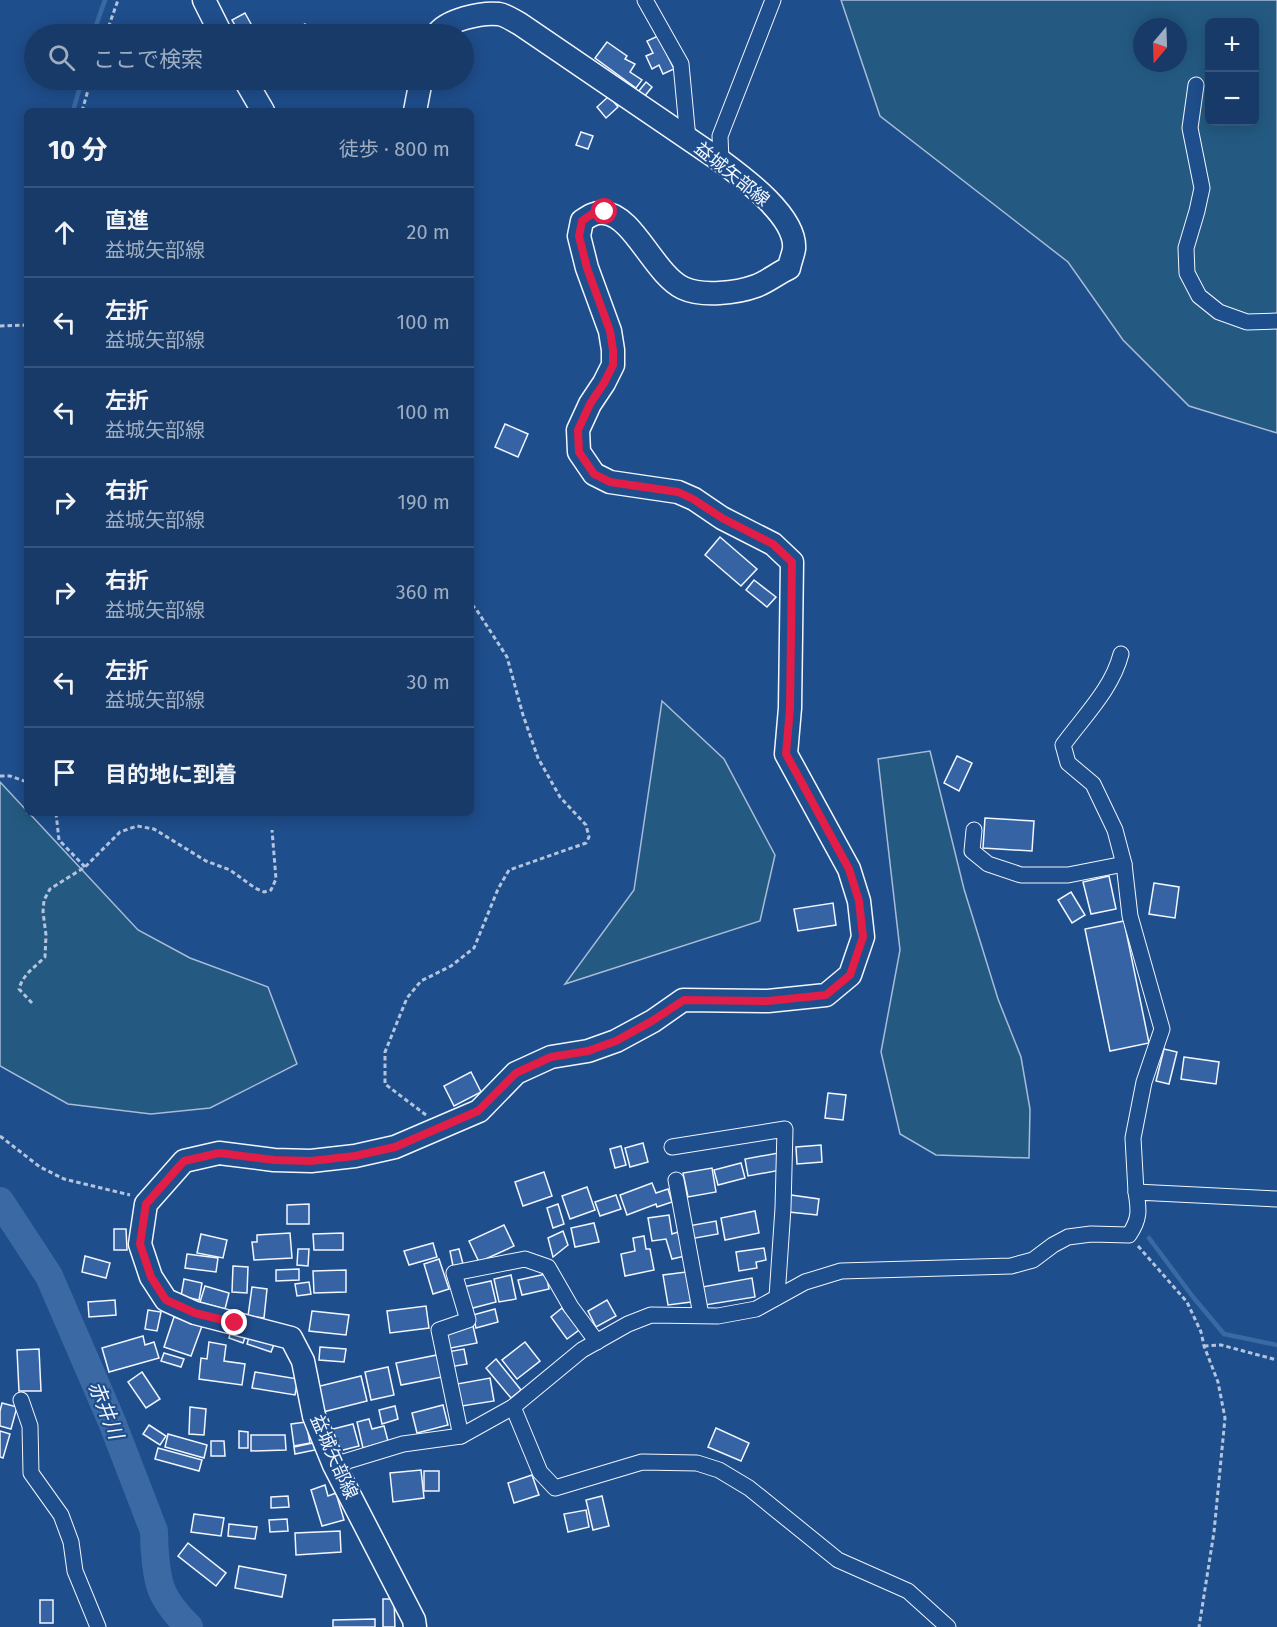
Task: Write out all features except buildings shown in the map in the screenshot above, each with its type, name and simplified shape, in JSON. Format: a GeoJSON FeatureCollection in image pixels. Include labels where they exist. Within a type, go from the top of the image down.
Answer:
{"type":"FeatureCollection","features":[{"type":"Feature","properties":{"kind":"main road"},"geometry":{"type":"LineString","coordinates":[[204,0],[216,24]]}},
{"type":"Feature","properties":{"kind":"main road","name":"益城矢部線"},"geometry":{"type":"LineString","coordinates":[[414,1623],[334,1465],[314,1416],[303,1361],[291,1338],[195,1313],[166,1300],[151,1277],[140,1244],[146,1204],[184,1161],[219,1153],[311,1161],[355,1156],[395,1147],[478,1111],[516,1073],[551,1057],[588,1051],[616,1041],[684,1000],[768,1001],[826,995],[850,975],[863,937],[859,901],[849,869],[786,754],[790,708],[792,562],[773,544],[678,492],[610,482],[594,474],[579,452],[578,430],[613,365],[610,331],[587,268],[579,236],[582,221],[592,214],[605,212],[621,220],[666,276],[683,288],[706,294],[756,286],[789,268],[794,248],[789,227],[768,200],[744,179],[520,24],[500,14],[473,15],[452,24]]}},
{"type":"Feature","properties":{"kind":"main road"},"geometry":{"type":"LineString","coordinates":[[251,90],[261,108]]}},
{"type":"Feature","properties":{"kind":"main road"},"geometry":{"type":"LineString","coordinates":[[416,108],[419,90]]}},
{"type":"Feature","properties":{"kind":"street"},"geometry":{"type":"LineString","coordinates":[[645,0],[681,64],[688,139]]}},
{"type":"Feature","properties":{"kind":"street"},"geometry":{"type":"LineString","coordinates":[[720,161],[720,136],[773,0]]}},
{"type":"Feature","properties":{"kind":"street"},"geometry":{"type":"LineString","coordinates":[[1196,85],[1190,129],[1202,188],[1186,248],[1187,273],[1199,296],[1219,312],[1247,322],[1277,321]]}},
{"type":"Feature","properties":{"kind":"street"},"geometry":{"type":"LineString","coordinates":[[334,1465],[403,1444],[461,1436],[513,1407],[582,1350],[628,1324],[651,1315],[718,1316],[756,1309],[805,1282],[841,1271],[1011,1266],[1033,1260],[1068,1237],[1091,1234],[1129,1235],[1136,1226],[1139,1211],[1133,1138],[1144,1082],[1162,1029],[1130,916],[1124,864],[1115,830],[1093,784],[1068,763],[1063,746],[1103,694],[1117,670],[1121,654]]}},
{"type":"Feature","properties":{"kind":"street"},"geometry":{"type":"LineString","coordinates":[[974,830],[972,851],[988,864],[1022,875],[1068,875],[1124,864]]}},
{"type":"Feature","properties":{"kind":"street"},"geometry":{"type":"LineString","coordinates":[[672,1147],[785,1129],[777,1297]]}},
{"type":"Feature","properties":{"kind":"street"},"geometry":{"type":"LineString","coordinates":[[676,1180],[701,1315]]}},
{"type":"Feature","properties":{"kind":"street"},"geometry":{"type":"LineString","coordinates":[[1136,1192],[1277,1199]]}},
{"type":"Feature","properties":{"kind":"street"},"geometry":{"type":"LineString","coordinates":[[461,1436],[439,1330],[468,1320],[454,1273],[525,1259],[548,1267],[571,1307],[597,1342]]}},
{"type":"Feature","properties":{"kind":"street"},"geometry":{"type":"LineString","coordinates":[[21,1400],[30,1426],[31,1473],[61,1515],[71,1542],[75,1571],[98,1627]]}},
{"type":"Feature","properties":{"kind":"street"},"geometry":{"type":"LineString","coordinates":[[513,1407],[540,1472],[555,1488],[642,1462],[698,1463],[719,1470],[749,1488],[838,1560],[908,1591],[948,1627]]}},
{"type":"Feature","properties":{"kind":"path"},"geometry":{"type":"LineString","coordinates":[[110,24],[118,0]]}},
{"type":"Feature","properties":{"kind":"path"},"geometry":{"type":"LineString","coordinates":[[83,108],[88,90]]}},
{"type":"Feature","properties":{"kind":"path"},"geometry":{"type":"LineString","coordinates":[[0,326],[24,325]]}},
{"type":"Feature","properties":{"kind":"path"},"geometry":{"type":"LineString","coordinates":[[442,1127],[385,1084],[385,1052],[407,998],[421,981],[451,966],[474,948],[498,889],[509,870],[586,843],[589,837],[586,825],[560,797],[538,758],[507,657],[474,607]]}},
{"type":"Feature","properties":{"kind":"path"},"geometry":{"type":"LineString","coordinates":[[0,776],[10,776],[24,782]]}},
{"type":"Feature","properties":{"kind":"path"},"geometry":{"type":"LineString","coordinates":[[56,816],[59,840],[85,867]]}},
{"type":"Feature","properties":{"kind":"path"},"geometry":{"type":"LineString","coordinates":[[32,1003],[19,989],[28,971],[45,957],[44,900],[50,889],[85,867],[120,832],[137,826],[154,828],[206,861],[230,870],[264,892],[272,890],[276,879],[272,830]]}},
{"type":"Feature","properties":{"kind":"path"},"geometry":{"type":"LineString","coordinates":[[0,1136],[40,1167],[64,1179],[149,1200]]}},
{"type":"Feature","properties":{"kind":"path"},"geometry":{"type":"LineString","coordinates":[[1129,1235],[1187,1302],[1202,1332],[1204,1346],[1218,1382],[1226,1418],[1214,1532],[1199,1627]]}},
{"type":"Feature","properties":{"kind":"path"},"geometry":{"type":"LineString","coordinates":[[1204,1346],[1221,1345],[1277,1360]]}},
{"type":"Feature","properties":{"kind":"shaded area"},"geometry":{"type":"Polygon","coordinates":[[[841,0],[1277,0],[1277,433],[1189,406],[1123,340],[1068,262],[880,116],[841,0]]]}},
{"type":"Feature","properties":{"kind":"shaded area"},"geometry":{"type":"Polygon","coordinates":[[[662,701],[724,759],[775,855],[760,921],[565,984],[634,890],[662,701]]]}},
{"type":"Feature","properties":{"kind":"shaded area"},"geometry":{"type":"Polygon","coordinates":[[[930,751],[964,889],[998,999],[1021,1057],[1030,1109],[1029,1158],[936,1155],[900,1134],[881,1052],[900,950],[878,759],[930,751]]]}},
{"type":"Feature","properties":{"kind":"shaded area"},"geometry":{"type":"Polygon","coordinates":[[[0,782],[24,808],[24,816],[32,816],[138,930],[190,958],[268,987],[297,1064],[210,1108],[151,1114],[68,1104],[0,1066],[0,782]]]}},
{"type":"Feature","properties":{"kind":"waterway"},"geometry":{"type":"LineString","coordinates":[[97,24],[105,0]]}},
{"type":"Feature","properties":{"kind":"waterway"},"geometry":{"type":"LineString","coordinates":[[74,108],[79,90]]}},
{"type":"Feature","properties":{"kind":"waterway","name":"赤井川"},"geometry":{"type":"LineString","coordinates":[[0,1201],[49,1276],[112,1422],[154,1531],[156,1563],[165,1598],[189,1627]]}},
{"type":"Feature","properties":{"kind":"waterway"},"geometry":{"type":"LineString","coordinates":[[1149,1238],[1224,1334],[1277,1345]]}},
{"type":"Feature","properties":{"kind":"route"},"geometry":{"type":"LineString","coordinates":[[235,1323],[195,1313],[166,1300],[151,1277],[140,1244],[146,1204],[184,1161],[219,1153],[274,1160],[311,1161],[355,1156],[395,1147],[478,1111],[516,1073],[551,1057],[588,1051],[616,1041],[684,1000],[768,1001],[826,995],[850,975],[863,937],[859,901],[849,869],[786,754],[790,708],[792,562],[773,544],[678,492],[610,482],[594,474],[579,452],[578,430],[613,365],[610,331],[587,268],[579,236],[582,221],[592,214],[605,212]]}}]}
